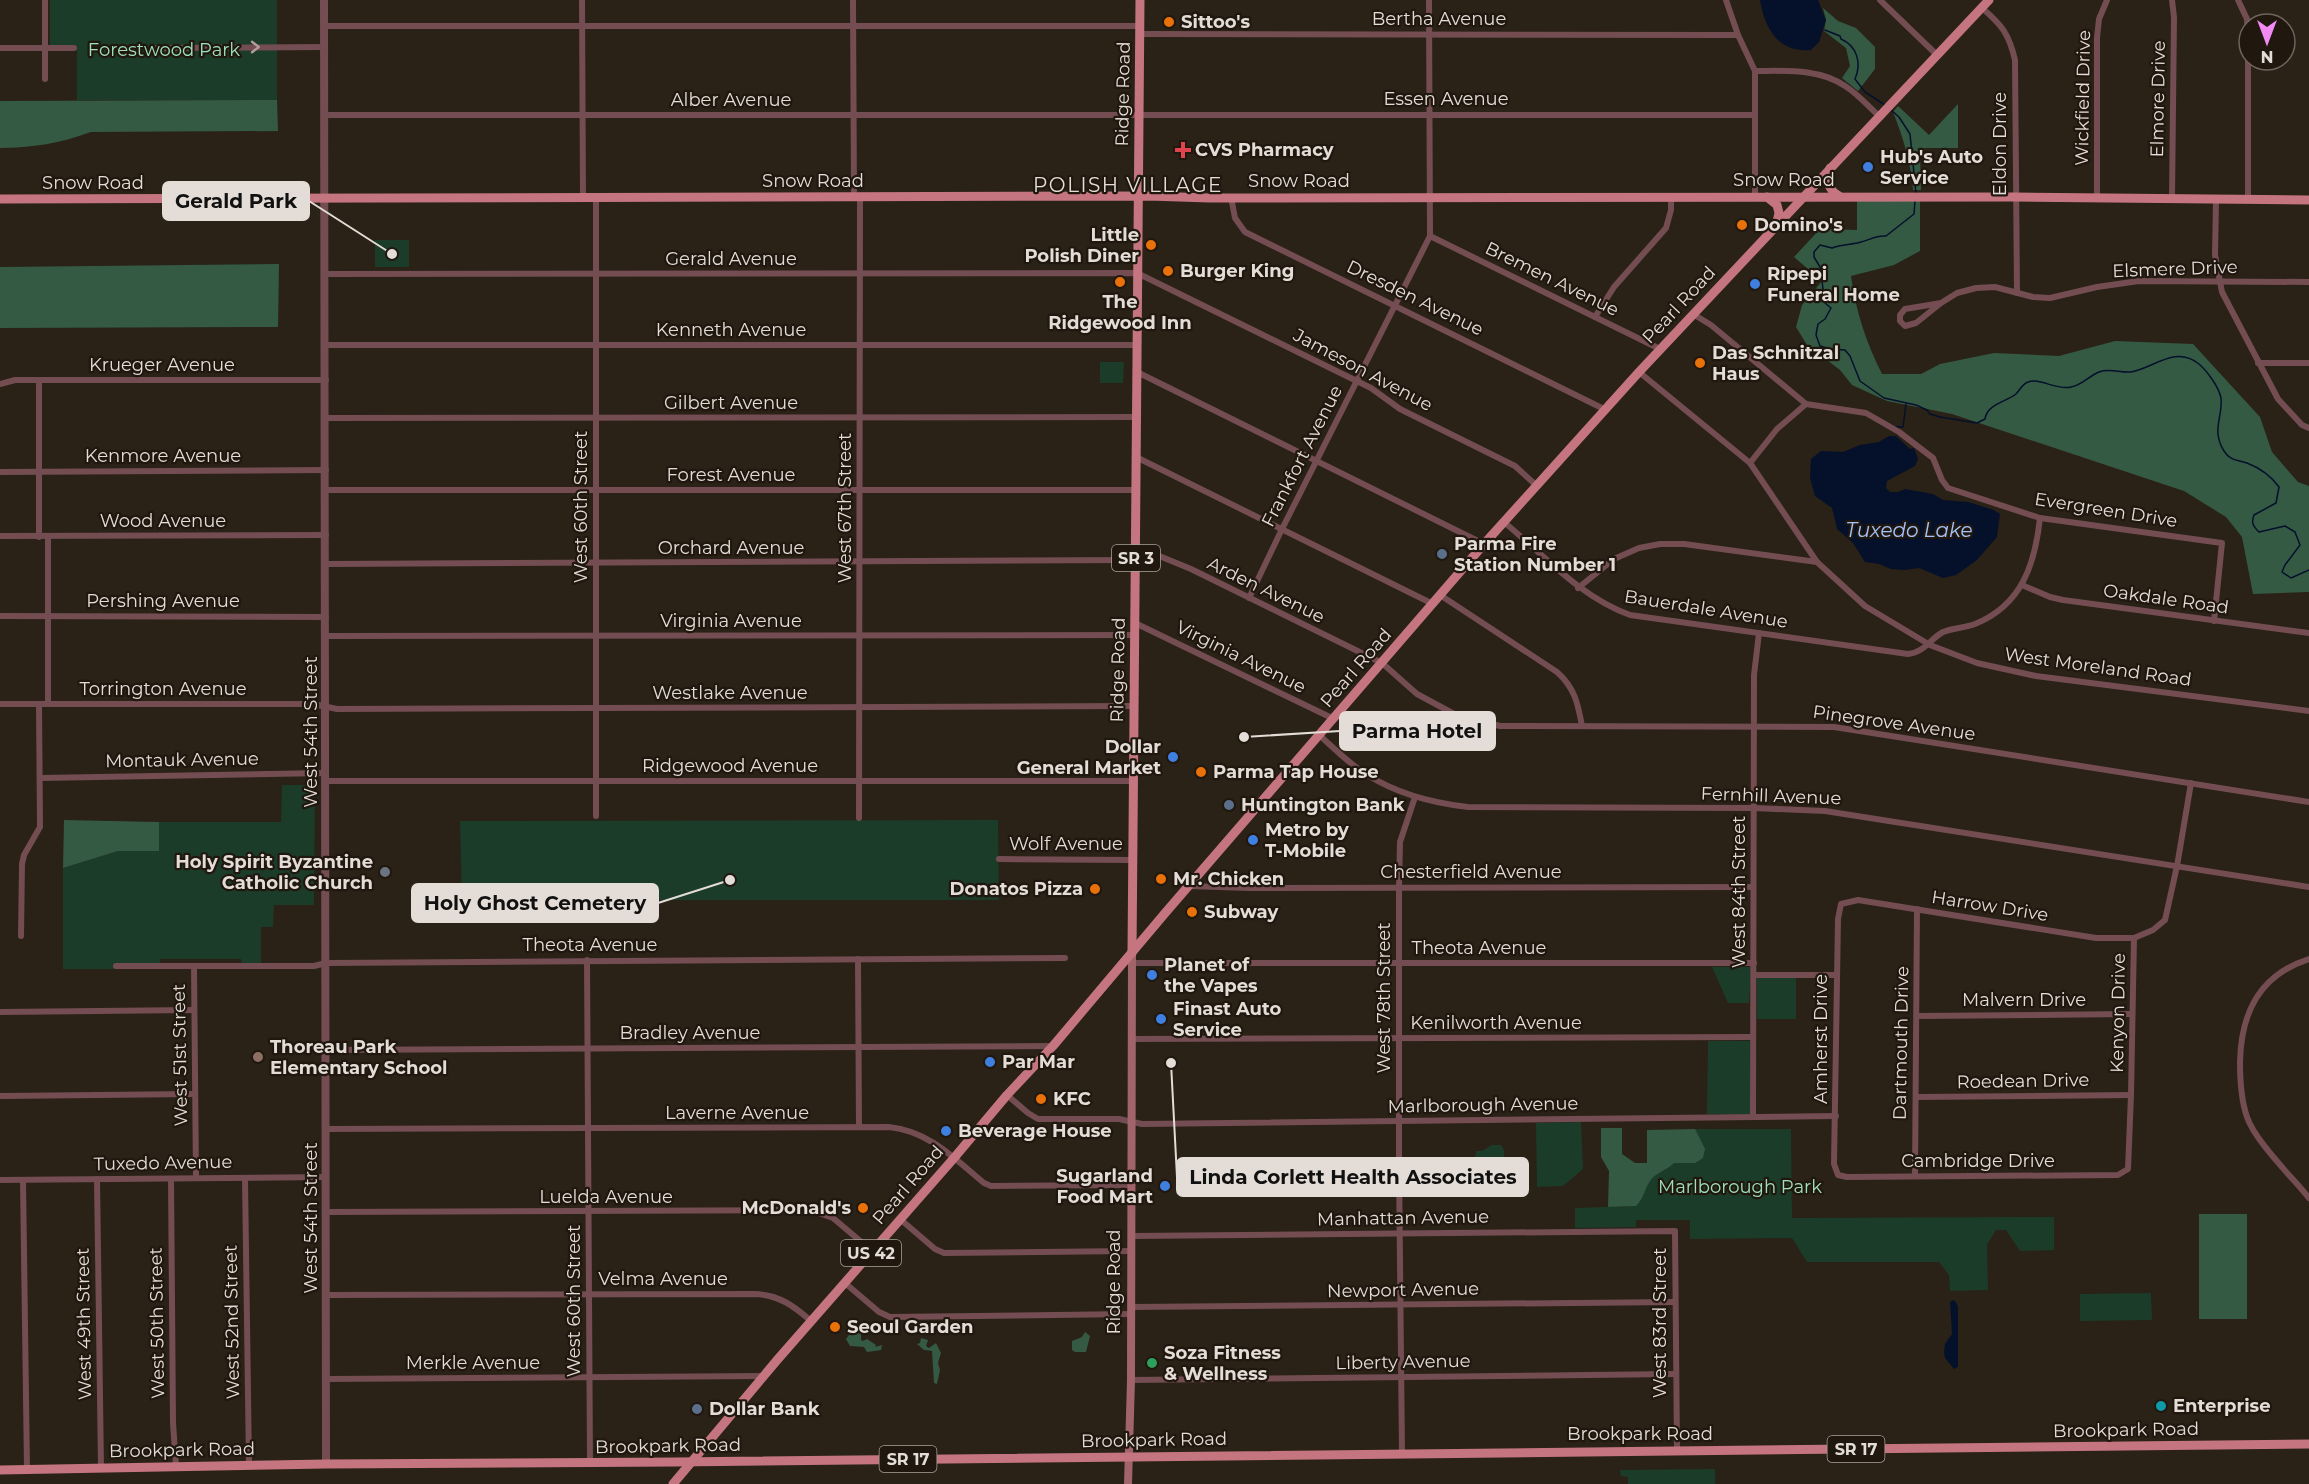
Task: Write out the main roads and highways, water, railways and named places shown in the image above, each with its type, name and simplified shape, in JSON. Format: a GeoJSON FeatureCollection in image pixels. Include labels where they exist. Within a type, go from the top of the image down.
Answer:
{"type":"FeatureCollection","features":[{"type":"Feature","properties":{"kind":"main road","name":"Ridge Road"},"geometry":{"type":"LineString","coordinates":[[1128,1484],[1131,1380],[1132,860],[1140,0]]}},
{"type":"Feature","properties":{"kind":"main road","name":"Pearl Road"},"geometry":{"type":"LineString","coordinates":[[673,1484],[1006,1095],[1132,958],[1188,886],[1484,544],[1802,196],[1886,111],[1986,4]]}},
{"type":"Feature","properties":{"kind":"main road"},"geometry":{"type":"LineString","coordinates":[[1831,167],[1829,186],[1839,196]]}},
{"type":"Feature","properties":{"kind":"main road","name":"Snow Road"},"geometry":{"type":"LineString","coordinates":[[0,200],[1138,196],[2015,196],[2309,200]]}},
{"type":"Feature","properties":{"kind":"main road"},"geometry":{"type":"LineString","coordinates":[[1767,197],[1774,201],[1779,209],[1776,225]]}},
{"type":"Feature","properties":{"kind":"main road","name":"Brookpark Road"},"geometry":{"type":"LineString","coordinates":[[0,1470],[326,1464],[2309,1444]]}},
{"type":"Feature","properties":{"kind":"water"},"geometry":{"type":"Polygon","coordinates":[[[1760,0],[1818,0],[1826,20],[1819,42],[1811,50],[1790,48],[1782,43],[1770,30],[1760,0]]]}},
{"type":"Feature","properties":{"kind":"water","name":"Tuxedo Lake"},"geometry":{"type":"Polygon","coordinates":[[[1889,436],[1896,436],[1910,449],[1914,448],[1918,459],[1915,466],[1887,481],[1886,488],[1890,492],[1905,489],[1933,494],[1943,500],[1968,502],[2000,514],[1997,537],[1977,560],[1956,575],[1943,578],[1919,568],[1891,569],[1865,562],[1853,543],[1837,529],[1832,508],[1815,496],[1810,478],[1811,459],[1821,451],[1843,452],[1860,445],[1879,442],[1889,436]]]}},
{"type":"Feature","properties":{"kind":"water"},"geometry":{"type":"Polygon","coordinates":[[[1953,1300],[1958,1307],[1958,1367],[1954,1369],[1945,1358],[1944,1352],[1945,1344],[1952,1334],[1950,1302],[1953,1300]]]}},
{"type":"Feature","properties":{"kind":"waterway"},"geometry":{"type":"LineString","coordinates":[[1825,30],[1840,36],[1851,46],[1858,61],[1855,79],[1865,92],[1885,105]]}},
{"type":"Feature","properties":{"kind":"waterway"},"geometry":{"type":"LineString","coordinates":[[1891,110],[1899,117],[1910,134],[1916,194]]}},
{"type":"Feature","properties":{"kind":"waterway"},"geometry":{"type":"LineString","coordinates":[[1915,201],[1914,214],[1886,236],[1832,248],[1820,245],[1814,252],[1814,257],[1820,267],[1825,303],[1831,308],[1825,319],[1818,324],[1816,335],[1820,346],[1845,350],[1850,356],[1860,381],[1884,398],[1916,405],[1940,417],[1977,423],[1985,419],[1989,410],[2016,394],[2028,382],[2037,381],[2066,388],[2103,371],[2131,372],[2173,357],[2190,359],[2206,371],[2220,394],[2218,437],[2226,454],[2261,470],[2279,487],[2276,503],[2254,515],[2254,526],[2259,532],[2285,526],[2295,532],[2300,545],[2282,572],[2291,578],[2309,570]]}},
{"type":"Feature","properties":{"kind":"waterway"},"geometry":{"type":"LineString","coordinates":[[1896,427],[1903,427],[1906,404]]}},
{"type":"Feature","properties":{"kind":"place","name":"Sittoo's"},"geometry":{"type":"Point","coordinates":[1169,22]}},
{"type":"Feature","properties":{"kind":"place","name":"CVS Pharmacy"},"geometry":{"type":"Point","coordinates":[1183,150]}},
{"type":"Feature","properties":{"kind":"place","name":"Hub's Auto Service"},"geometry":{"type":"Point","coordinates":[1868,167]}},
{"type":"Feature","properties":{"kind":"place","name":"Domino's"},"geometry":{"type":"Point","coordinates":[1742,225]}},
{"type":"Feature","properties":{"kind":"place","name":"Little Polish Diner"},"geometry":{"type":"Point","coordinates":[1151,245]}},
{"type":"Feature","properties":{"kind":"place","name":"Gerald Park"},"geometry":{"type":"Point","coordinates":[392,254]}},
{"type":"Feature","properties":{"kind":"place","name":"Burger King"},"geometry":{"type":"Point","coordinates":[1168,271]}},
{"type":"Feature","properties":{"kind":"place","name":"The Ridgewood Inn"},"geometry":{"type":"Point","coordinates":[1120,282]}},
{"type":"Feature","properties":{"kind":"place","name":"Ripepi Funeral Home"},"geometry":{"type":"Point","coordinates":[1755,284]}},
{"type":"Feature","properties":{"kind":"place","name":"Das Schnitzal Haus"},"geometry":{"type":"Point","coordinates":[1700,363]}},
{"type":"Feature","properties":{"kind":"place","name":"Parma Fire Station Number 1"},"geometry":{"type":"Point","coordinates":[1442,554]}},
{"type":"Feature","properties":{"kind":"place","name":"Parma Hotel"},"geometry":{"type":"Point","coordinates":[1244,737]}},
{"type":"Feature","properties":{"kind":"place","name":"Dollar General Market"},"geometry":{"type":"Point","coordinates":[1173,757]}},
{"type":"Feature","properties":{"kind":"place","name":"Parma Tap House"},"geometry":{"type":"Point","coordinates":[1201,772]}},
{"type":"Feature","properties":{"kind":"place","name":"Huntington Bank"},"geometry":{"type":"Point","coordinates":[1229,805]}},
{"type":"Feature","properties":{"kind":"place","name":"Metro by T-Mobile"},"geometry":{"type":"Point","coordinates":[1253,840]}},
{"type":"Feature","properties":{"kind":"place","name":"Holy Spirit Byzantine Catholic Church"},"geometry":{"type":"Point","coordinates":[385,872]}},
{"type":"Feature","properties":{"kind":"place","name":"Mr. Chicken"},"geometry":{"type":"Point","coordinates":[1161,879]}},
{"type":"Feature","properties":{"kind":"place","name":"Holy Ghost Cemetery"},"geometry":{"type":"Point","coordinates":[730,880]}},
{"type":"Feature","properties":{"kind":"place","name":"Donatos Pizza"},"geometry":{"type":"Point","coordinates":[1095,889]}},
{"type":"Feature","properties":{"kind":"place","name":"Subway"},"geometry":{"type":"Point","coordinates":[1192,912]}},
{"type":"Feature","properties":{"kind":"place","name":"Planet of the Vapes"},"geometry":{"type":"Point","coordinates":[1152,975]}},
{"type":"Feature","properties":{"kind":"place","name":"Finast Auto Service"},"geometry":{"type":"Point","coordinates":[1161,1019]}},
{"type":"Feature","properties":{"kind":"place","name":"Thoreau Park Elementary School"},"geometry":{"type":"Point","coordinates":[258,1057]}},
{"type":"Feature","properties":{"kind":"place","name":"Par Mar"},"geometry":{"type":"Point","coordinates":[990,1062]}},
{"type":"Feature","properties":{"kind":"place","name":"Linda Corlett Health Associates"},"geometry":{"type":"Point","coordinates":[1171,1063]}},
{"type":"Feature","properties":{"kind":"place","name":"KFC"},"geometry":{"type":"Point","coordinates":[1041,1099]}},
{"type":"Feature","properties":{"kind":"place","name":"Beverage House"},"geometry":{"type":"Point","coordinates":[946,1131]}},
{"type":"Feature","properties":{"kind":"place","name":"Sugarland Food Mart"},"geometry":{"type":"Point","coordinates":[1165,1186]}},
{"type":"Feature","properties":{"kind":"place","name":"McDonald's"},"geometry":{"type":"Point","coordinates":[863,1208]}},
{"type":"Feature","properties":{"kind":"place","name":"Seoul Garden"},"geometry":{"type":"Point","coordinates":[835,1327]}},
{"type":"Feature","properties":{"kind":"place","name":"Soza Fitness & Wellness"},"geometry":{"type":"Point","coordinates":[1152,1363]}},
{"type":"Feature","properties":{"kind":"place","name":"Enterprise"},"geometry":{"type":"Point","coordinates":[2161,1406]}},
{"type":"Feature","properties":{"kind":"place","name":"Dollar Bank"},"geometry":{"type":"Point","coordinates":[697,1409]}},
{"type":"Feature","properties":{"kind":"district","name":"POLISH VILLAGE"},"geometry":{"type":"Point","coordinates":[1128,185]}},
{"type":"Feature","properties":{"kind":"park label","name":"Forestwood Park"},"geometry":{"type":"Point","coordinates":[164,50]}},
{"type":"Feature","properties":{"kind":"park label","name":"Marlborough Park"},"geometry":{"type":"Point","coordinates":[1740,1187]}}]}
